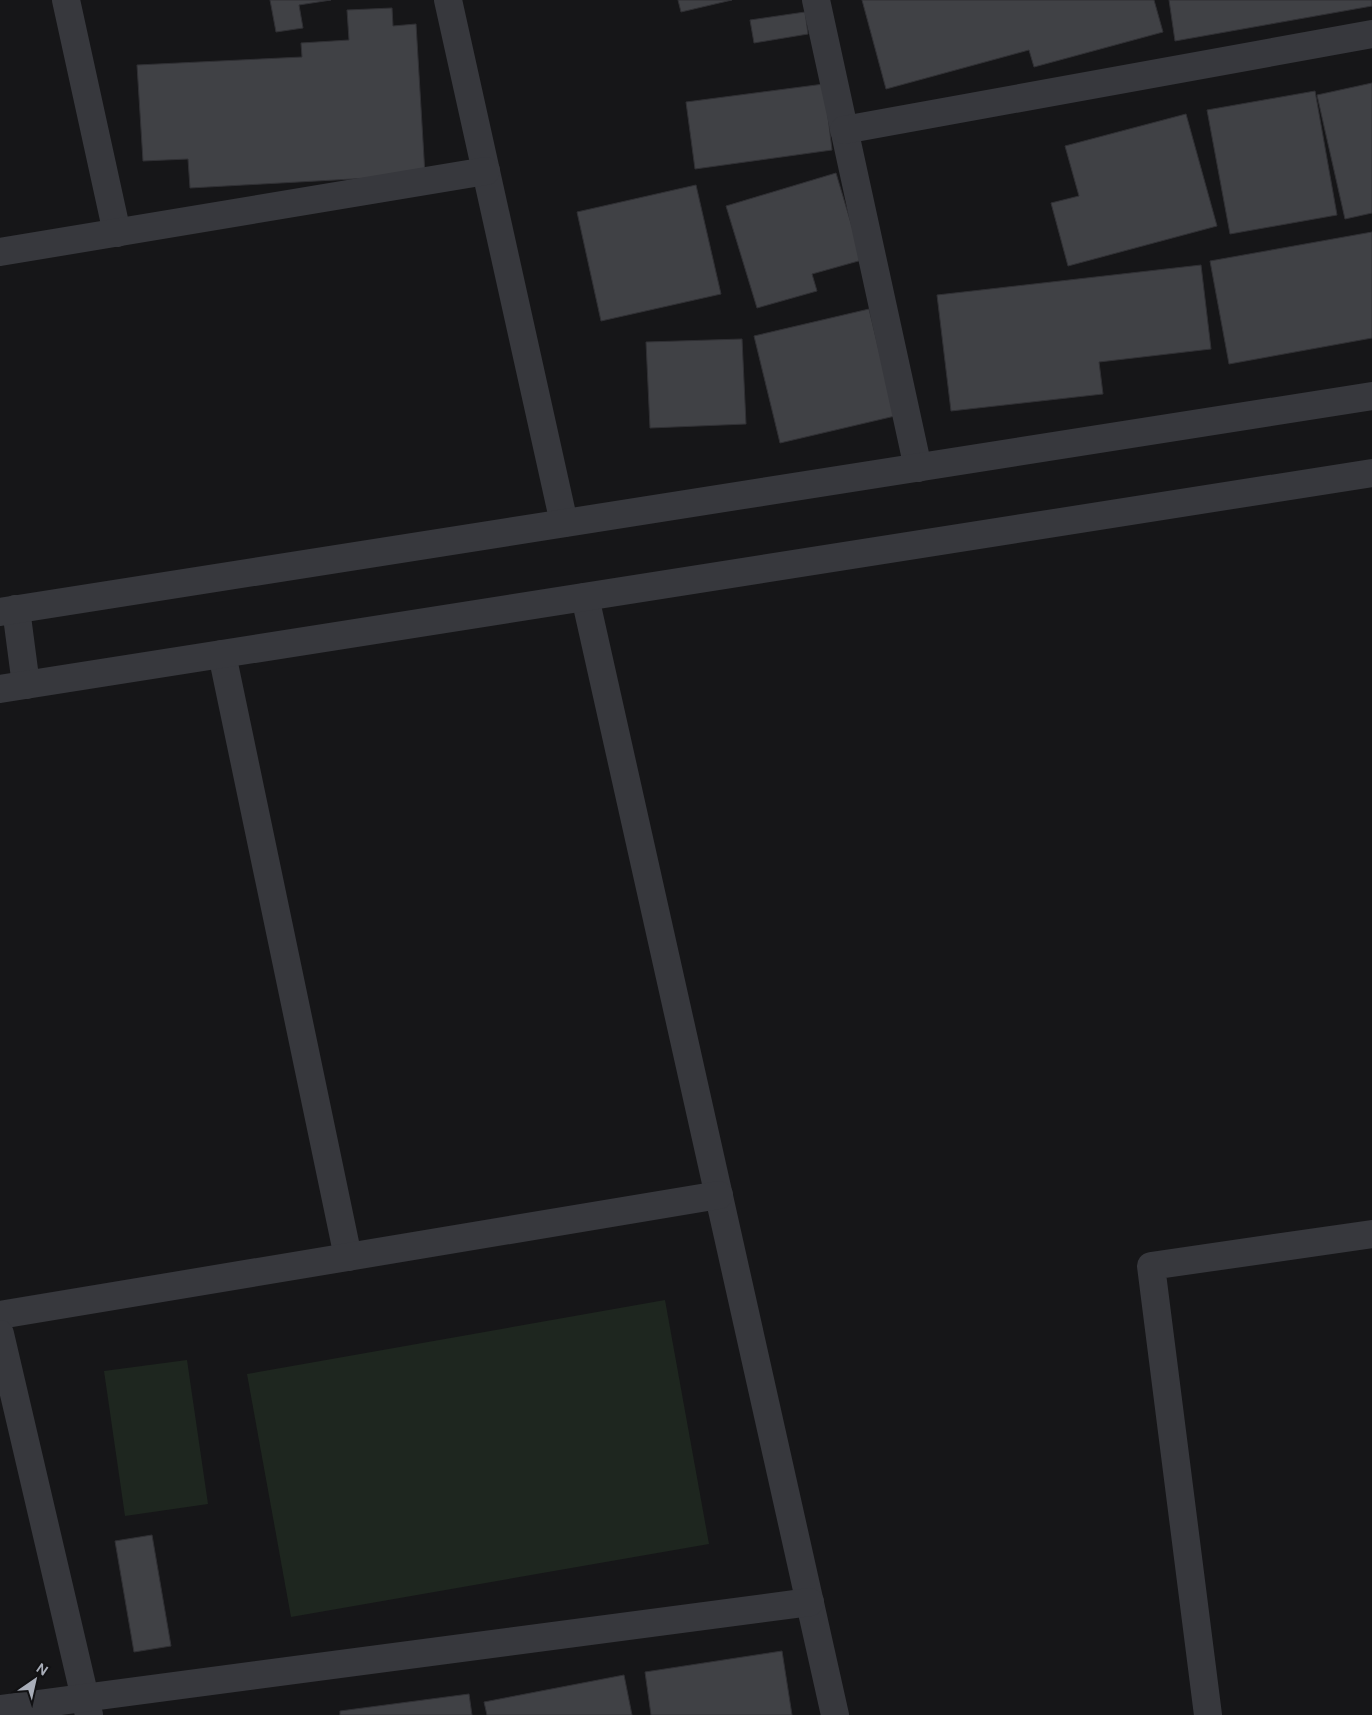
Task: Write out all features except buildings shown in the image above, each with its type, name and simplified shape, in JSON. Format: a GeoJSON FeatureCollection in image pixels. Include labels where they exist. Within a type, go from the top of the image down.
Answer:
{"type":"FeatureCollection","features":[{"type":"Feature","properties":{"kind":"street"},"geometry":{"type":"LineString","coordinates":[[66,0],[117,233]]}},
{"type":"Feature","properties":{"kind":"street"},"geometry":{"type":"LineString","coordinates":[[448,0],[564,523]]}},
{"type":"Feature","properties":{"kind":"street"},"geometry":{"type":"LineString","coordinates":[[816,0],[918,468]]}},
{"type":"Feature","properties":{"kind":"street"},"geometry":{"type":"LineString","coordinates":[[844,130],[1372,34]]}},
{"type":"Feature","properties":{"kind":"street"},"geometry":{"type":"LineString","coordinates":[[0,252],[486,171]]}},
{"type":"Feature","properties":{"kind":"street"},"geometry":{"type":"LineString","coordinates":[[1372,396],[8,610],[13,687],[1372,473]]}},
{"type":"Feature","properties":{"kind":"street"},"geometry":{"type":"LineString","coordinates":[[584,597],[835,1715]]}},
{"type":"Feature","properties":{"kind":"street"},"geometry":{"type":"LineString","coordinates":[[222,654],[348,1257]]}},
{"type":"Feature","properties":{"kind":"street"},"geometry":{"type":"LineString","coordinates":[[0,1315],[718,1195]]}},
{"type":"Feature","properties":{"kind":"street"},"geometry":{"type":"LineString","coordinates":[[1208,1715],[1151,1266],[1372,1234]]}},
{"type":"Feature","properties":{"kind":"street"},"geometry":{"type":"LineString","coordinates":[[0,1334],[87,1706]]}},
{"type":"Feature","properties":{"kind":"street"},"geometry":{"type":"LineString","coordinates":[[0,1709],[87,1706],[810,1602]]}},
{"type":"Feature","properties":{"kind":"shaded area"},"geometry":{"type":"Polygon","coordinates":[[[665,1300],[709,1544],[291,1617],[247,1374],[665,1300]]]}},
{"type":"Feature","properties":{"kind":"shaded area"},"geometry":{"type":"Polygon","coordinates":[[[187,1360],[208,1504],[125,1516],[104,1371],[187,1360]]]}}]}
